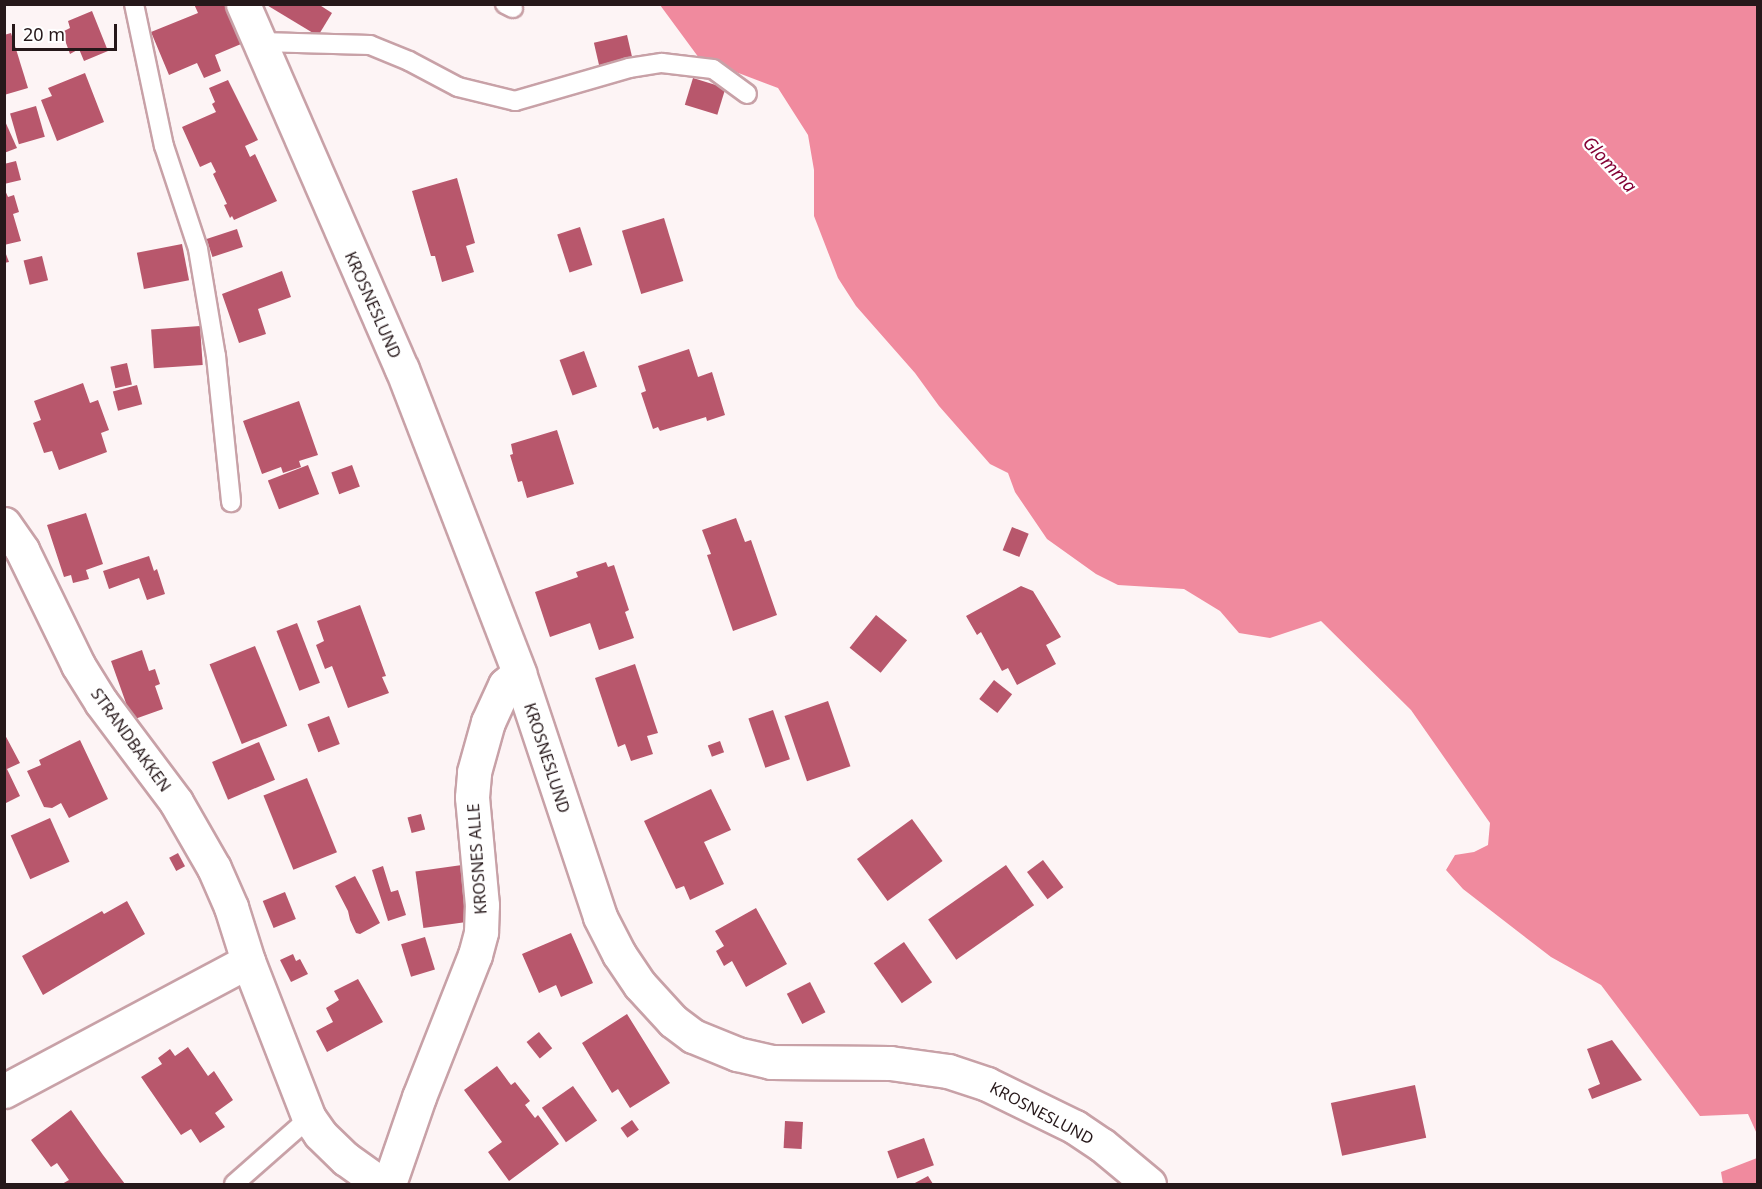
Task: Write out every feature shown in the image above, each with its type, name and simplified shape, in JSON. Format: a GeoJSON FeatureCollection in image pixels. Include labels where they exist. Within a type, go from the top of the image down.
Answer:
{"type":"FeatureCollection","features":[{"type":"Feature","properties":{"kind":"street","name":"KROSNESLUND"},"geometry":{"type":"LineString","coordinates":[[243,4],[402,369],[519,673],[600,917],[619,954],[640,985],[673,1021],[693,1036],[721,1050],[771,1062],[890,1063],[948,1071],[987,1083],[1075,1127],[1102,1145],[1149,1185]]}},
{"type":"Feature","properties":{"kind":"street","name":"STRANDBAKKEN"},"geometry":{"type":"LineString","coordinates":[[4,524],[22,550],[78,665],[101,702],[176,802],[194,831],[231,907],[249,961],[309,1118],[320,1134],[346,1159],[381,1185]]}},
{"type":"Feature","properties":{"kind":"street","name":"KROSNES ALLE"},"geometry":{"type":"LineString","coordinates":[[389,1185],[419,1097],[475,955],[481,932],[482,905],[472,797],[474,772],[492,712],[505,685],[519,673]]}},
{"type":"Feature","properties":{"kind":"street"},"geometry":{"type":"LineString","coordinates":[[4,1091],[249,961]]}},
{"type":"Feature","properties":{"kind":"lane"},"geometry":{"type":"LineString","coordinates":[[134,4],[164,146],[198,249],[216,356],[231,502]]}},
{"type":"Feature","properties":{"kind":"lane"},"geometry":{"type":"LineString","coordinates":[[261,42],[370,45],[409,60],[458,87],[515,101],[629,68],[662,63],[713,69],[747,94]]}},
{"type":"Feature","properties":{"kind":"lane"},"geometry":{"type":"LineString","coordinates":[[234,1185],[309,1118]]}},
{"type":"Feature","properties":{"kind":"water","name":"Glomma"},"geometry":{"type":"Polygon","coordinates":[[[660,5],[1757,5],[1757,1134],[1748,1114],[1700,1116],[1601,985],[1551,957],[1463,889],[1446,870],[1455,855],[1474,852],[1488,845],[1490,823],[1411,710],[1321,621],[1270,638],[1239,633],[1220,611],[1184,589],[1118,585],[1096,574],[1047,539],[1015,492],[1008,473],[990,464],[939,406],[915,373],[856,306],[838,278],[814,216],[814,170],[808,135],[778,88],[699,58],[660,5]]]}},
{"type":"Feature","properties":{"kind":"water"},"geometry":{"type":"Polygon","coordinates":[[[1757,1158],[1757,1184],[1723,1184],[1721,1172],[1757,1158]]]}},
{"type":"Feature","properties":{"kind":"building"},"geometry":{"type":"Polygon","coordinates":[[[194,4],[224,4],[241,44],[215,55],[221,71],[204,78],[197,63],[169,75],[151,32],[198,13],[194,4]]]}},
{"type":"Feature","properties":{"kind":"building"},"geometry":{"type":"Polygon","coordinates":[[[265,4],[318,4],[332,13],[318,36],[265,4]]]}},
{"type":"Feature","properties":{"kind":"building"},"geometry":{"type":"Polygon","coordinates":[[[92,11],[108,51],[84,61],[79,49],[70,54],[62,32],[70,28],[68,21],[92,11]]]}},
{"type":"Feature","properties":{"kind":"building"},"geometry":{"type":"Polygon","coordinates":[[[11,33],[28,88],[4,95],[4,35],[11,33]]]}},
{"type":"Feature","properties":{"kind":"building"},"geometry":{"type":"Polygon","coordinates":[[[627,35],[633,60],[600,68],[594,43],[627,35]]]}},
{"type":"Feature","properties":{"kind":"building"},"geometry":{"type":"Polygon","coordinates":[[[85,73],[104,122],[57,141],[41,100],[52,96],[48,88],[85,73]]]}},
{"type":"Feature","properties":{"kind":"building"},"geometry":{"type":"Polygon","coordinates":[[[693,78],[726,88],[717,115],[685,105],[693,78]]]}},
{"type":"Feature","properties":{"kind":"building"},"geometry":{"type":"Polygon","coordinates":[[[228,80],[258,140],[245,146],[250,157],[255,154],[277,201],[234,220],[232,216],[230,218],[224,205],[227,204],[213,174],[216,172],[211,162],[200,167],[182,127],[216,112],[212,104],[215,102],[209,88],[228,80]]]}},
{"type":"Feature","properties":{"kind":"building"},"geometry":{"type":"Polygon","coordinates":[[[36,106],[45,137],[19,144],[10,113],[36,106]]]}},
{"type":"Feature","properties":{"kind":"building"},"geometry":{"type":"Polygon","coordinates":[[[4,119],[17,148],[4,153],[4,119]]]}},
{"type":"Feature","properties":{"kind":"building"},"geometry":{"type":"Polygon","coordinates":[[[16,161],[21,180],[4,184],[4,164],[16,161]]]}},
{"type":"Feature","properties":{"kind":"building"},"geometry":{"type":"Polygon","coordinates":[[[457,178],[475,243],[466,246],[474,272],[442,282],[435,256],[431,256],[412,191],[457,178]]]}},
{"type":"Feature","properties":{"kind":"building"},"geometry":{"type":"Polygon","coordinates":[[[4,188],[8,197],[14,195],[19,212],[13,214],[21,241],[4,245],[4,188]]]}},
{"type":"Feature","properties":{"kind":"building"},"geometry":{"type":"Polygon","coordinates":[[[664,218],[683,281],[641,294],[622,231],[664,218]]]}},
{"type":"Feature","properties":{"kind":"building"},"geometry":{"type":"Polygon","coordinates":[[[580,227],[592,265],[570,272],[557,234],[580,227]]]}},
{"type":"Feature","properties":{"kind":"building"},"geometry":{"type":"Polygon","coordinates":[[[237,229],[243,247],[212,257],[207,239],[237,229]]]}},
{"type":"Feature","properties":{"kind":"building"},"geometry":{"type":"Polygon","coordinates":[[[182,244],[189,280],[144,289],[137,253],[182,244]]]}},
{"type":"Feature","properties":{"kind":"building"},"geometry":{"type":"Polygon","coordinates":[[[4,249],[9,262],[4,263],[4,249]]]}},
{"type":"Feature","properties":{"kind":"building"},"geometry":{"type":"Polygon","coordinates":[[[42,256],[48,280],[30,285],[24,261],[42,256]]]}},
{"type":"Feature","properties":{"kind":"building"},"geometry":{"type":"Polygon","coordinates":[[[282,271],[291,297],[258,309],[266,334],[239,343],[222,294],[282,271]]]}},
{"type":"Feature","properties":{"kind":"building"},"geometry":{"type":"Polygon","coordinates":[[[200,326],[203,365],[154,368],[151,329],[200,326]]]}},
{"type":"Feature","properties":{"kind":"building"},"geometry":{"type":"Polygon","coordinates":[[[689,349],[698,377],[712,372],[725,415],[707,421],[706,417],[660,431],[658,427],[653,429],[641,393],[646,391],[638,366],[689,349]]]}},
{"type":"Feature","properties":{"kind":"building"},"geometry":{"type":"Polygon","coordinates":[[[584,351],[597,387],[573,396],[560,360],[584,351]]]}},
{"type":"Feature","properties":{"kind":"building"},"geometry":{"type":"Polygon","coordinates":[[[127,363],[132,384],[115,388],[110,367],[127,363]]]}},
{"type":"Feature","properties":{"kind":"building"},"geometry":{"type":"Polygon","coordinates":[[[83,383],[90,403],[98,400],[109,430],[101,433],[107,452],[59,470],[52,451],[44,453],[33,423],[41,420],[34,401],[83,383]]]}},
{"type":"Feature","properties":{"kind":"building"},"geometry":{"type":"Polygon","coordinates":[[[137,385],[142,404],[118,411],[113,391],[137,385]]]}},
{"type":"Feature","properties":{"kind":"building"},"geometry":{"type":"Polygon","coordinates":[[[299,401],[318,455],[299,461],[301,467],[283,473],[281,467],[262,474],[243,421],[299,401]]]}},
{"type":"Feature","properties":{"kind":"building"},"geometry":{"type":"Polygon","coordinates":[[[557,430],[574,484],[527,498],[522,481],[518,482],[510,455],[513,454],[511,444],[557,430]]]}},
{"type":"Feature","properties":{"kind":"building"},"geometry":{"type":"Polygon","coordinates":[[[308,465],[319,494],[279,509],[268,480],[308,465]]]}},
{"type":"Feature","properties":{"kind":"building"},"geometry":{"type":"Polygon","coordinates":[[[352,465],[360,487],[339,494],[331,473],[352,465]]]}},
{"type":"Feature","properties":{"kind":"building"},"geometry":{"type":"Polygon","coordinates":[[[86,513],[103,564],[86,570],[89,579],[73,583],[71,575],[64,577],[47,525],[86,513]]]}},
{"type":"Feature","properties":{"kind":"building"},"geometry":{"type":"Polygon","coordinates":[[[736,518],[745,542],[751,540],[777,615],[733,631],[707,555],[711,554],[702,530],[736,518]]]}},
{"type":"Feature","properties":{"kind":"building"},"geometry":{"type":"Polygon","coordinates":[[[1012,527],[1029,534],[1019,557],[1003,550],[1012,527]]]}},
{"type":"Feature","properties":{"kind":"building"},"geometry":{"type":"Polygon","coordinates":[[[149,556],[154,571],[157,569],[165,594],[147,600],[139,578],[109,589],[103,571],[149,556]]]}},
{"type":"Feature","properties":{"kind":"building"},"geometry":{"type":"Polygon","coordinates":[[[606,562],[608,567],[614,565],[629,610],[625,612],[634,638],[599,650],[590,623],[550,637],[535,592],[578,577],[576,572],[606,562]]]}},
{"type":"Feature","properties":{"kind":"building"},"geometry":{"type":"Polygon","coordinates":[[[1021,586],[1033,591],[1061,637],[1046,645],[1056,664],[1017,685],[1008,668],[1002,671],[981,632],[977,635],[966,616],[1021,586]]]}},
{"type":"Feature","properties":{"kind":"building"},"geometry":{"type":"Polygon","coordinates":[[[360,605],[386,676],[382,677],[389,693],[348,708],[332,666],[325,669],[316,645],[324,641],[317,621],[360,605]]]}},
{"type":"Feature","properties":{"kind":"building"},"geometry":{"type":"Polygon","coordinates":[[[876,615],[907,640],[881,673],[850,648],[876,615]]]}},
{"type":"Feature","properties":{"kind":"building"},"geometry":{"type":"Polygon","coordinates":[[[297,623],[320,683],[299,691],[276,631],[297,623]]]}},
{"type":"Feature","properties":{"kind":"building"},"geometry":{"type":"Polygon","coordinates":[[[255,646],[287,726],[242,744],[210,664],[255,646]]]}},
{"type":"Feature","properties":{"kind":"building"},"geometry":{"type":"Polygon","coordinates":[[[142,650],[149,671],[155,669],[160,684],[155,686],[163,709],[132,720],[111,661],[142,650]]]}},
{"type":"Feature","properties":{"kind":"building"},"geometry":{"type":"Polygon","coordinates":[[[635,664],[658,733],[647,736],[653,754],[631,761],[625,744],[618,747],[595,678],[635,664]]]}},
{"type":"Feature","properties":{"kind":"building"},"geometry":{"type":"Polygon","coordinates":[[[994,680],[1012,694],[997,713],[979,699],[994,680]]]}},
{"type":"Feature","properties":{"kind":"building"},"geometry":{"type":"Polygon","coordinates":[[[828,701],[850,766],[807,781],[785,716],[828,701]]]}},
{"type":"Feature","properties":{"kind":"building"},"geometry":{"type":"Polygon","coordinates":[[[773,710],[790,759],[765,768],[748,718],[773,710]]]}},
{"type":"Feature","properties":{"kind":"building"},"geometry":{"type":"Polygon","coordinates":[[[329,716],[340,744],[318,752],[308,724],[329,716]]]}},
{"type":"Feature","properties":{"kind":"building"},"geometry":{"type":"Polygon","coordinates":[[[4,733],[20,763],[7,769],[20,796],[4,804],[4,733]]]}},
{"type":"Feature","properties":{"kind":"building"},"geometry":{"type":"Polygon","coordinates":[[[80,740],[108,799],[69,818],[61,803],[52,808],[44,807],[27,771],[41,765],[39,760],[80,740]]]}},
{"type":"Feature","properties":{"kind":"building"},"geometry":{"type":"Polygon","coordinates":[[[720,741],[724,752],[712,757],[708,745],[720,741]]]}},
{"type":"Feature","properties":{"kind":"building"},"geometry":{"type":"Polygon","coordinates":[[[259,742],[275,780],[228,800],[212,762],[259,742]]]}},
{"type":"Feature","properties":{"kind":"building"},"geometry":{"type":"Polygon","coordinates":[[[307,778],[337,852],[293,870],[263,796],[307,778]]]}},
{"type":"Feature","properties":{"kind":"building"},"geometry":{"type":"Polygon","coordinates":[[[711,789],[731,830],[704,842],[724,884],[690,900],[684,886],[676,889],[644,821],[711,789]]]}},
{"type":"Feature","properties":{"kind":"building"},"geometry":{"type":"Polygon","coordinates":[[[421,814],[425,829],[412,833],[407,818],[421,814]]]}},
{"type":"Feature","properties":{"kind":"building"},"geometry":{"type":"Polygon","coordinates":[[[50,818],[70,862],[30,879],[11,835],[50,818]]]}},
{"type":"Feature","properties":{"kind":"building"},"geometry":{"type":"Polygon","coordinates":[[[912,819],[943,861],[888,901],[857,859],[912,819]]]}},
{"type":"Feature","properties":{"kind":"building"},"geometry":{"type":"Polygon","coordinates":[[[178,853],[185,866],[176,871],[169,858],[178,853]]]}},
{"type":"Feature","properties":{"kind":"building"},"geometry":{"type":"Polygon","coordinates":[[[1043,860],[1063,887],[1047,899],[1027,872],[1043,860]]]}},
{"type":"Feature","properties":{"kind":"building"},"geometry":{"type":"Polygon","coordinates":[[[462,865],[470,921],[423,928],[415,872],[462,865]]]}},
{"type":"Feature","properties":{"kind":"building"},"geometry":{"type":"Polygon","coordinates":[[[1006,865],[1034,905],[956,960],[928,919],[1006,865]]]}},
{"type":"Feature","properties":{"kind":"building"},"geometry":{"type":"Polygon","coordinates":[[[383,866],[391,892],[398,890],[406,915],[388,921],[372,870],[383,866]]]}},
{"type":"Feature","properties":{"kind":"building"},"geometry":{"type":"Polygon","coordinates":[[[355,876],[380,923],[360,934],[356,933],[335,886],[355,876]]]}},
{"type":"Feature","properties":{"kind":"building"},"geometry":{"type":"Polygon","coordinates":[[[285,892],[296,919],[274,928],[263,901],[285,892]]]}},
{"type":"Feature","properties":{"kind":"building"},"geometry":{"type":"Polygon","coordinates":[[[127,901],[145,934],[43,995],[22,956],[102,911],[104,914],[127,901]]]}},
{"type":"Feature","properties":{"kind":"building"},"geometry":{"type":"Polygon","coordinates":[[[756,908],[787,964],[746,987],[732,961],[724,966],[716,951],[724,946],[715,931],[756,908]]]}},
{"type":"Feature","properties":{"kind":"building"},"geometry":{"type":"Polygon","coordinates":[[[571,933],[593,983],[561,997],[556,985],[539,993],[522,954],[571,933]]]}},
{"type":"Feature","properties":{"kind":"building"},"geometry":{"type":"Polygon","coordinates":[[[425,937],[435,970],[411,977],[401,944],[425,937]]]}},
{"type":"Feature","properties":{"kind":"building"},"geometry":{"type":"Polygon","coordinates":[[[904,942],[932,982],[902,1003],[874,963],[904,942]]]}},
{"type":"Feature","properties":{"kind":"building"},"geometry":{"type":"Polygon","coordinates":[[[293,954],[296,961],[300,959],[308,974],[291,982],[280,960],[293,954]]]}},
{"type":"Feature","properties":{"kind":"building"},"geometry":{"type":"Polygon","coordinates":[[[358,979],[383,1022],[327,1052],[316,1031],[333,1022],[326,1008],[339,1000],[334,991],[358,979]]]}},
{"type":"Feature","properties":{"kind":"building"},"geometry":{"type":"Polygon","coordinates":[[[810,982],[825,1012],[802,1024],[787,994],[810,982]]]}},
{"type":"Feature","properties":{"kind":"building"},"geometry":{"type":"Polygon","coordinates":[[[627,1014],[670,1083],[630,1108],[618,1089],[612,1093],[582,1043],[627,1014]]]}},
{"type":"Feature","properties":{"kind":"building"},"geometry":{"type":"Polygon","coordinates":[[[539,1032],[552,1048],[540,1058],[527,1042],[539,1032]]]}},
{"type":"Feature","properties":{"kind":"building"},"geometry":{"type":"Polygon","coordinates":[[[1612,1040],[1642,1080],[1592,1099],[1588,1089],[1600,1084],[1587,1049],[1612,1040]]]}},
{"type":"Feature","properties":{"kind":"building"},"geometry":{"type":"Polygon","coordinates":[[[188,1047],[208,1076],[214,1071],[233,1100],[215,1113],[225,1127],[200,1143],[191,1129],[181,1135],[141,1077],[162,1064],[158,1058],[170,1049],[175,1056],[188,1047]]]}},
{"type":"Feature","properties":{"kind":"building"},"geometry":{"type":"Polygon","coordinates":[[[497,1066],[511,1085],[515,1082],[530,1101],[525,1105],[535,1118],[538,1115],[559,1144],[509,1181],[488,1152],[502,1142],[464,1090],[497,1066]]]}},
{"type":"Feature","properties":{"kind":"building"},"geometry":{"type":"Polygon","coordinates":[[[1415,1085],[1426,1138],[1342,1156],[1331,1103],[1415,1085]]]}},
{"type":"Feature","properties":{"kind":"building"},"geometry":{"type":"Polygon","coordinates":[[[573,1086],[597,1120],[566,1142],[542,1108],[573,1086]]]}},
{"type":"Feature","properties":{"kind":"building"},"geometry":{"type":"Polygon","coordinates":[[[71,1110],[125,1184],[62,1184],[69,1180],[57,1163],[51,1167],[31,1140],[71,1110]]]}},
{"type":"Feature","properties":{"kind":"building"},"geometry":{"type":"Polygon","coordinates":[[[632,1120],[639,1130],[627,1138],[621,1128],[632,1120]]]}},
{"type":"Feature","properties":{"kind":"building"},"geometry":{"type":"Polygon","coordinates":[[[785,1121],[803,1122],[802,1149],[784,1148],[785,1121]]]}},
{"type":"Feature","properties":{"kind":"building"},"geometry":{"type":"Polygon","coordinates":[[[924,1138],[934,1165],[897,1179],[887,1151],[924,1138]]]}},
{"type":"Feature","properties":{"kind":"building"},"geometry":{"type":"Polygon","coordinates":[[[928,1176],[933,1184],[913,1184],[928,1176]]]}}]}
